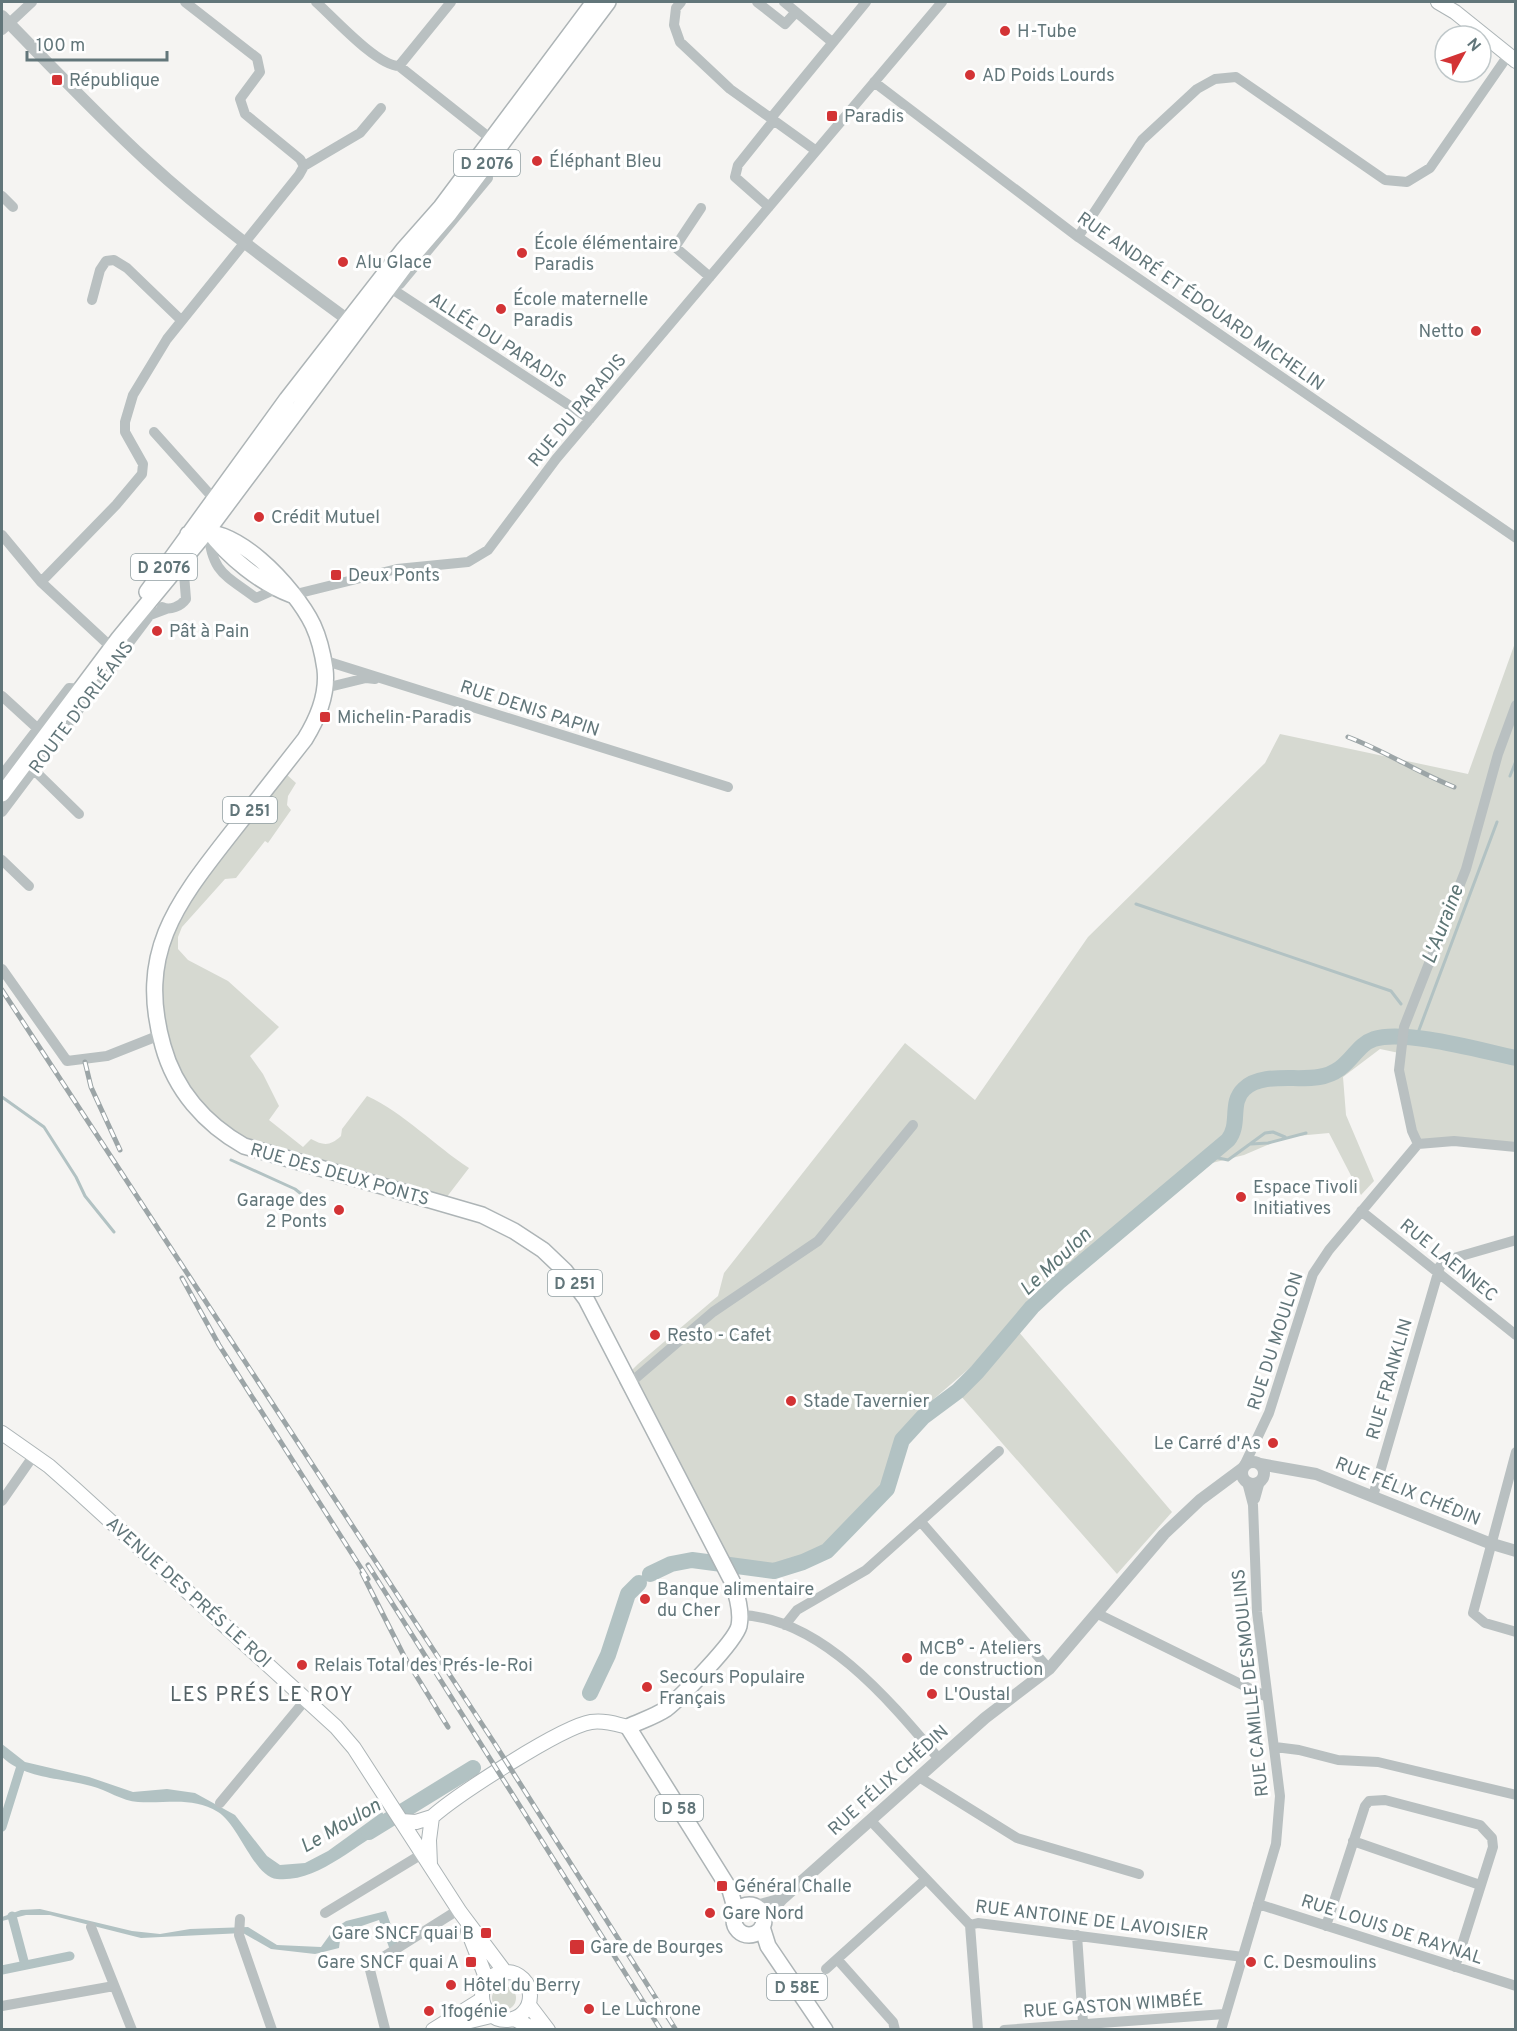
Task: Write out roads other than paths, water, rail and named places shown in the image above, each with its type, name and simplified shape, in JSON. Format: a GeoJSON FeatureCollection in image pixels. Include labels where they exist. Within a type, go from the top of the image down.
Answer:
{"type":"FeatureCollection","features":[{"type":"Feature","properties":{"kind":"main road","name":"ROUTE D'ORLÉANS"},"geometry":{"type":"LineString","coordinates":[[115,642],[183,562],[281,434],[355,321],[594,2]]}},
{"type":"Feature","properties":{"kind":"main road","name":"ROUTE D'ORLÉANS"},"geometry":{"type":"LineString","coordinates":[[2,794],[83,689],[143,597],[286,399],[355,321],[392,289],[608,2]]}},
{"type":"Feature","properties":{"kind":"main road"},"geometry":{"type":"LineString","coordinates":[[1438,2],[1512,58]]}},
{"type":"Feature","properties":{"kind":"main road","name":"ROUTE D'ORLÉANS"},"geometry":{"type":"LineString","coordinates":[[208,530],[216,508],[267,442],[286,399]]}},
{"type":"Feature","properties":{"kind":"main road"},"geometry":{"type":"LineString","coordinates":[[208,530],[222,549],[276,589],[292,595]]}},
{"type":"Feature","properties":{"kind":"main road","name":"D 2076"},"geometry":{"type":"LineString","coordinates":[[188,534],[208,530]]}},
{"type":"Feature","properties":{"kind":"main road","name":"RUE DES DEUX PONTS"},"geometry":{"type":"LineString","coordinates":[[208,530],[229,537],[283,579],[312,625],[322,655],[325,688],[318,717],[306,739],[191,884],[169,923],[159,951],[155,980],[159,1035],[174,1076],[196,1108],[213,1125],[244,1146],[482,1215],[536,1244],[565,1271],[581,1292],[732,1581],[740,1615]]}},
{"type":"Feature","properties":{"kind":"main road","name":"AVENUE DES PRÉS LE ROI"},"geometry":{"type":"LineString","coordinates":[[2,1433],[34,1455],[75,1489],[307,1698],[354,1748],[470,1930],[505,1972]]}},
{"type":"Feature","properties":{"kind":"main road"},"geometry":{"type":"LineString","coordinates":[[401,1821],[428,1819],[449,1803],[568,1730],[598,1721],[628,1727],[662,1711],[680,1699],[706,1667],[732,1641],[739,1628],[740,1615]]}},
{"type":"Feature","properties":{"kind":"main road","name":"D 58"},"geometry":{"type":"LineString","coordinates":[[628,1727],[730,1890],[753,1917]]}},
{"type":"Feature","properties":{"kind":"main road"},"geometry":{"type":"LineString","coordinates":[[419,1850],[428,1819]]}},
{"type":"Feature","properties":{"kind":"main road"},"geometry":{"type":"LineString","coordinates":[[428,1819],[430,1867]]}},
{"type":"Feature","properties":{"kind":"main road","name":"D 58E"},"geometry":{"type":"LineString","coordinates":[[753,1917],[768,1946],[825,2030]]}},
{"type":"Feature","properties":{"kind":"main road","name":"AVENUE DES PRÉS LE ROI"},"geometry":{"type":"LineString","coordinates":[[470,1930],[486,1978]]}},
{"type":"Feature","properties":{"kind":"main road"},"geometry":{"type":"LineString","coordinates":[[505,1972],[518,1975],[526,1983],[530,1994],[529,2005],[514,2019],[502,2021],[491,2016],[481,2000],[486,1978],[505,1972]]}},
{"type":"Feature","properties":{"kind":"main road"},"geometry":{"type":"LineString","coordinates":[[433,2030],[481,2000]]}},
{"type":"Feature","properties":{"kind":"main road"},"geometry":{"type":"LineString","coordinates":[[529,2005],[548,2030]]}},
{"type":"Feature","properties":{"kind":"main road"},"geometry":{"type":"LineString","coordinates":[[451,2030],[462,2023],[491,2016]]}},
{"type":"Feature","properties":{"kind":"main road"},"geometry":{"type":"LineString","coordinates":[[514,2019],[537,2030]]}},
{"type":"Feature","properties":{"kind":"street"},"geometry":{"type":"LineString","coordinates":[[32,2],[4,23],[149,163],[243,244],[355,321]]}},
{"type":"Feature","properties":{"kind":"street"},"geometry":{"type":"LineString","coordinates":[[185,2],[257,58],[260,72],[240,99],[245,114],[300,159],[304,165]]}},
{"type":"Feature","properties":{"kind":"street"},"geometry":{"type":"LineString","coordinates":[[316,2],[379,58],[399,66],[491,139]]}},
{"type":"Feature","properties":{"kind":"street"},"geometry":{"type":"LineString","coordinates":[[399,66],[451,2]]}},
{"type":"Feature","properties":{"kind":"street"},"geometry":{"type":"LineString","coordinates":[[681,2],[676,8],[674,25],[680,42],[730,89],[815,150]]}},
{"type":"Feature","properties":{"kind":"street"},"geometry":{"type":"LineString","coordinates":[[758,2],[785,24],[796,12]]}},
{"type":"Feature","properties":{"kind":"street"},"geometry":{"type":"LineString","coordinates":[[784,2],[832,42]]}},
{"type":"Feature","properties":{"kind":"street"},"geometry":{"type":"LineString","coordinates":[[769,207],[735,177],[738,165],[832,42],[866,2]]}},
{"type":"Feature","properties":{"kind":"street","name":"RUE DU PARADIS"},"geometry":{"type":"LineString","coordinates":[[292,595],[397,569],[468,562],[478,558],[488,549],[590,419],[942,2]]}},
{"type":"Feature","properties":{"kind":"street"},"geometry":{"type":"LineString","coordinates":[[1078,237],[1142,140],[1197,89],[1215,78],[1236,77],[1385,180],[1407,182],[1430,168],[1512,58]]}},
{"type":"Feature","properties":{"kind":"street","name":"RUE ANDRÉ ET ÉDOUARD MICHELIN"},"geometry":{"type":"LineString","coordinates":[[874,82],[1078,237],[1515,538]]}},
{"type":"Feature","properties":{"kind":"street"},"geometry":{"type":"LineString","coordinates":[[40,582],[116,505],[142,474],[143,464],[125,432],[128,408],[154,357],[181,320],[299,175],[304,165],[360,133],[381,108]]}},
{"type":"Feature","properties":{"kind":"street"},"geometry":{"type":"LineString","coordinates":[[2,195],[13,207]]}},
{"type":"Feature","properties":{"kind":"street"},"geometry":{"type":"LineString","coordinates":[[701,208],[675,248],[710,277]]}},
{"type":"Feature","properties":{"kind":"street"},"geometry":{"type":"LineString","coordinates":[[92,300],[100,270],[106,261],[114,260],[127,268],[181,320]]}},
{"type":"Feature","properties":{"kind":"street","name":"ALLÉE DU PARADIS"},"geometry":{"type":"LineString","coordinates":[[392,289],[590,419]]}},
{"type":"Feature","properties":{"kind":"street"},"geometry":{"type":"LineString","coordinates":[[154,432],[213,499]]}},
{"type":"Feature","properties":{"kind":"street"},"geometry":{"type":"LineString","coordinates":[[2,535],[40,582],[115,642]]}},
{"type":"Feature","properties":{"kind":"street","name":"ROUTE D'ORLÉANS"},"geometry":{"type":"LineString","coordinates":[[2,812],[150,615],[180,606],[186,599],[183,562]]}},
{"type":"Feature","properties":{"kind":"street"},"geometry":{"type":"LineString","coordinates":[[150,602],[166,609]]}},
{"type":"Feature","properties":{"kind":"street","name":"RUE DENIS PAPIN"},"geometry":{"type":"LineString","coordinates":[[322,655],[393,681],[728,787]]}},
{"type":"Feature","properties":{"kind":"street"},"geometry":{"type":"LineString","coordinates":[[325,688],[366,678],[393,681]]}},
{"type":"Feature","properties":{"kind":"street","name":"ROUTE D'ORLÉANS"},"geometry":{"type":"LineString","coordinates":[[2,775],[69,688],[83,689]]}},
{"type":"Feature","properties":{"kind":"street"},"geometry":{"type":"LineString","coordinates":[[2,696],[37,728]]}},
{"type":"Feature","properties":{"kind":"street"},"geometry":{"type":"LineString","coordinates":[[1515,705],[1498,754],[1466,869],[1404,1027],[1399,1052],[1404,1097],[1418,1144],[1454,1141],[1515,1147]]}},
{"type":"Feature","properties":{"kind":"street"},"geometry":{"type":"LineString","coordinates":[[34,770],[78,814]]}},
{"type":"Feature","properties":{"kind":"street"},"geometry":{"type":"LineString","coordinates":[[2,860],[29,886]]}},
{"type":"Feature","properties":{"kind":"street"},"geometry":{"type":"LineString","coordinates":[[2,969],[67,1061],[107,1056],[159,1035]]}},
{"type":"Feature","properties":{"kind":"street"},"geometry":{"type":"LineString","coordinates":[[630,1383],[713,1312],[818,1241],[913,1125]]}},
{"type":"Feature","properties":{"kind":"street","name":"RUE DU MOULON"},"geometry":{"type":"LineString","coordinates":[[1244,1467],[1269,1413],[1313,1274],[1361,1211],[1418,1144]]}},
{"type":"Feature","properties":{"kind":"street","name":"RUE LAENNEC"},"geometry":{"type":"LineString","coordinates":[[1361,1211],[1515,1335]]}},
{"type":"Feature","properties":{"kind":"street"},"geometry":{"type":"LineString","coordinates":[[1437,1272],[1447,1260],[1515,1239]]}},
{"type":"Feature","properties":{"kind":"street","name":"RUE FRANKLIN"},"geometry":{"type":"LineString","coordinates":[[1373,1496],[1437,1272]]}},
{"type":"Feature","properties":{"kind":"street","name":"RUE DU MOULON"},"geometry":{"type":"LineString","coordinates":[[1258,1439],[1260,1471]]}},
{"type":"Feature","properties":{"kind":"street"},"geometry":{"type":"LineString","coordinates":[[785,1625],[797,1610],[866,1570],[999,1451]]}},
{"type":"Feature","properties":{"kind":"street"},"geometry":{"type":"LineString","coordinates":[[1515,1452],[1490,1543],[1491,1552],[1473,1613],[1485,1623],[1515,1632]]}},
{"type":"Feature","properties":{"kind":"street"},"geometry":{"type":"LineString","coordinates":[[2,1501],[34,1455]]}},
{"type":"Feature","properties":{"kind":"street"},"geometry":{"type":"LineString","coordinates":[[1246,1481],[1242,1474],[1244,1467],[1251,1462],[1260,1471]]}},
{"type":"Feature","properties":{"kind":"street","name":"RUE FÉLIX CHÉDIN"},"geometry":{"type":"LineString","coordinates":[[753,1917],[782,1899],[985,1718],[1049,1669],[1184,1513],[1244,1467]]}},
{"type":"Feature","properties":{"kind":"street","name":"RUE FÉLIX CHÉDIN"},"geometry":{"type":"LineString","coordinates":[[1220,1485],[1246,1481],[1260,1471],[1287,1468],[1316,1474],[1515,1551]]}},
{"type":"Feature","properties":{"kind":"street","name":"RUE CAMILLE DESMOULINS"},"geometry":{"type":"LineString","coordinates":[[1221,2030],[1276,1844],[1280,1796],[1254,1578],[1253,1504],[1260,1471]]}},
{"type":"Feature","properties":{"kind":"street","name":"RUE CAMILLE DESMOULINS"},"geometry":{"type":"LineString","coordinates":[[1246,1481],[1253,1504]]}},
{"type":"Feature","properties":{"kind":"street"},"geometry":{"type":"LineString","coordinates":[[921,1522],[1049,1669]]}},
{"type":"Feature","properties":{"kind":"street"},"geometry":{"type":"LineString","coordinates":[[1098,1614],[1267,1697]]}},
{"type":"Feature","properties":{"kind":"street"},"geometry":{"type":"LineString","coordinates":[[740,1615],[785,1625],[843,1658],[939,1759]]}},
{"type":"Feature","properties":{"kind":"street"},"geometry":{"type":"LineString","coordinates":[[220,1803],[307,1698]]}},
{"type":"Feature","properties":{"kind":"street"},"geometry":{"type":"LineString","coordinates":[[1275,1747],[1299,1750],[1338,1760],[1378,1761],[1515,1794]]}},
{"type":"Feature","properties":{"kind":"street"},"geometry":{"type":"LineString","coordinates":[[919,1777],[1017,1838],[1138,1874]]}},
{"type":"Feature","properties":{"kind":"street"},"geometry":{"type":"LineString","coordinates":[[1326,1926],[1365,1806],[1376,1799],[1480,1825],[1492,1838],[1493,1847],[1455,1966]]}},
{"type":"Feature","properties":{"kind":"street","name":"RUE ANTOINE DE LAVOISIER"},"geometry":{"type":"LineString","coordinates":[[871,1821],[970,1925],[978,1923],[1243,1957]]}},
{"type":"Feature","properties":{"kind":"street"},"geometry":{"type":"LineString","coordinates":[[1353,1841],[1480,1885]]}},
{"type":"Feature","properties":{"kind":"street"},"geometry":{"type":"LineString","coordinates":[[325,1913],[419,1850]]}},
{"type":"Feature","properties":{"kind":"street"},"geometry":{"type":"LineString","coordinates":[[826,1969],[926,1879]]}},
{"type":"Feature","properties":{"kind":"street","name":"RUE LOUIS DE RAYNAL"},"geometry":{"type":"LineString","coordinates":[[1258,1904],[1515,1986]]}},
{"type":"Feature","properties":{"kind":"street"},"geometry":{"type":"LineString","coordinates":[[385,2029],[369,1966],[459,1911]]}},
{"type":"Feature","properties":{"kind":"street"},"geometry":{"type":"LineString","coordinates":[[970,1925],[978,2030]]}},
{"type":"Feature","properties":{"kind":"street"},"geometry":{"type":"LineString","coordinates":[[240,1926],[272,2030]]}},
{"type":"Feature","properties":{"kind":"street"},"geometry":{"type":"LineString","coordinates":[[91,1927],[132,2030]]}},
{"type":"Feature","properties":{"kind":"street"},"geometry":{"type":"LineString","coordinates":[[1077,1935],[1083,2023]]}},
{"type":"Feature","properties":{"kind":"street"},"geometry":{"type":"LineString","coordinates":[[837,1959],[893,2022],[895,2030]]}},
{"type":"Feature","properties":{"kind":"street"},"geometry":{"type":"LineString","coordinates":[[2,2006],[114,1986]]}},
{"type":"Feature","properties":{"kind":"street","name":"RUE GASTON WIMBÉE"},"geometry":{"type":"LineString","coordinates":[[1004,2030],[1225,2014]]}},
{"type":"Feature","properties":{"kind":"waterway","name":"L'Auraine"},"geometry":{"type":"LineString","coordinates":[[1510,776],[1516,761]]}},
{"type":"Feature","properties":{"kind":"waterway","name":"L'Auraine"},"geometry":{"type":"LineString","coordinates":[[1416,1038],[1497,822]]}},
{"type":"Feature","properties":{"kind":"waterway"},"geometry":{"type":"LineString","coordinates":[[1136,904],[1391,991],[1401,1004]]}},
{"type":"Feature","properties":{"kind":"waterway","name":"Le Moulon"},"geometry":{"type":"LineString","coordinates":[[650,1574],[671,1564],[692,1560],[774,1571],[803,1562],[827,1551],[887,1489],[902,1440],[923,1417],[958,1391],[1032,1307],[1059,1282],[1228,1140],[1234,1127],[1237,1101],[1244,1089],[1251,1084],[1270,1079],[1310,1078],[1329,1074],[1344,1065],[1367,1042],[1388,1037],[1444,1042],[1516,1058]]}},
{"type":"Feature","properties":{"kind":"waterway"},"geometry":{"type":"LineString","coordinates":[[2,1097],[44,1127],[76,1177],[85,1196],[114,1232]]}},
{"type":"Feature","properties":{"kind":"waterway"},"geometry":{"type":"LineString","coordinates":[[1209,1156],[1228,1160],[1265,1133],[1273,1132],[1285,1137]]}},
{"type":"Feature","properties":{"kind":"waterway"},"geometry":{"type":"LineString","coordinates":[[1251,1144],[1268,1143],[1306,1133]]}},
{"type":"Feature","properties":{"kind":"waterway"},"geometry":{"type":"LineString","coordinates":[[231,1160],[295,1189],[305,1197]]}},
{"type":"Feature","properties":{"kind":"waterway","name":"Le Moulon"},"geometry":{"type":"LineString","coordinates":[[590,1693],[608,1655],[628,1594],[639,1583]]}},
{"type":"Feature","properties":{"kind":"waterway"},"geometry":{"type":"LineString","coordinates":[[2,1827],[21,1766]]}},
{"type":"Feature","properties":{"kind":"waterway","name":"Le Moulon"},"geometry":{"type":"LineString","coordinates":[[369,1832],[473,1768]]}},
{"type":"Feature","properties":{"kind":"waterway"},"geometry":{"type":"LineString","coordinates":[[12,1916],[25,1965]]}},
{"type":"Feature","properties":{"kind":"waterway"},"geometry":{"type":"LineString","coordinates":[[2,1970],[70,1956]]}},
{"type":"Feature","properties":{"kind":"railway"},"geometry":{"type":"LineString","coordinates":[[1348,737],[1454,787]]}},
{"type":"Feature","properties":{"kind":"railway"},"geometry":{"type":"LineString","coordinates":[[2,990],[495,1744],[676,2030]]}},
{"type":"Feature","properties":{"kind":"railway"},"geometry":{"type":"LineString","coordinates":[[85,1062],[91,1087],[120,1150]]}},
{"type":"Feature","properties":{"kind":"railway"},"geometry":{"type":"LineString","coordinates":[[182,1278],[219,1345],[368,1579]]}},
{"type":"Feature","properties":{"kind":"railway"},"geometry":{"type":"LineString","coordinates":[[368,1565],[661,2030]]}},
{"type":"Feature","properties":{"kind":"railway"},"geometry":{"type":"LineString","coordinates":[[362,1573],[404,1656],[448,1727]]}},
{"type":"Feature","properties":{"kind":"place","name":"H-Tube"},"geometry":{"type":"Point","coordinates":[1005,31]}},
{"type":"Feature","properties":{"kind":"place","name":"AD Poids Lourds"},"geometry":{"type":"Point","coordinates":[970,75]}},
{"type":"Feature","properties":{"kind":"place","name":"République"},"geometry":{"type":"Point","coordinates":[57,80]}},
{"type":"Feature","properties":{"kind":"place","name":"Paradis"},"geometry":{"type":"Point","coordinates":[832,116]}},
{"type":"Feature","properties":{"kind":"place","name":"Éléphant Bleu"},"geometry":{"type":"Point","coordinates":[537,161]}},
{"type":"Feature","properties":{"kind":"place","name":"École élémentaire Paradis"},"geometry":{"type":"Point","coordinates":[522,253]}},
{"type":"Feature","properties":{"kind":"place","name":"Alu Glace"},"geometry":{"type":"Point","coordinates":[343,262]}},
{"type":"Feature","properties":{"kind":"place","name":"École maternelle Paradis"},"geometry":{"type":"Point","coordinates":[501,309]}},
{"type":"Feature","properties":{"kind":"place","name":"Netto"},"geometry":{"type":"Point","coordinates":[1476,331]}},
{"type":"Feature","properties":{"kind":"place","name":"Crédit Mutuel"},"geometry":{"type":"Point","coordinates":[259,517]}},
{"type":"Feature","properties":{"kind":"place","name":"Deux Ponts"},"geometry":{"type":"Point","coordinates":[336,575]}},
{"type":"Feature","properties":{"kind":"place","name":"Pât à Pain"},"geometry":{"type":"Point","coordinates":[157,631]}},
{"type":"Feature","properties":{"kind":"place","name":"Michelin-Paradis"},"geometry":{"type":"Point","coordinates":[325,717]}},
{"type":"Feature","properties":{"kind":"place","name":"Espace Tivoli Initiatives"},"geometry":{"type":"Point","coordinates":[1241,1197]}},
{"type":"Feature","properties":{"kind":"place","name":"Garage des 2 Ponts"},"geometry":{"type":"Point","coordinates":[339,1210]}},
{"type":"Feature","properties":{"kind":"place","name":"Resto - Cafet"},"geometry":{"type":"Point","coordinates":[655,1335]}},
{"type":"Feature","properties":{"kind":"place","name":"Stade Tavernier"},"geometry":{"type":"Point","coordinates":[791,1401]}},
{"type":"Feature","properties":{"kind":"place","name":"Le Carré d'As"},"geometry":{"type":"Point","coordinates":[1273,1443]}},
{"type":"Feature","properties":{"kind":"place","name":"Banque alimentaire du Cher"},"geometry":{"type":"Point","coordinates":[645,1599]}},
{"type":"Feature","properties":{"kind":"place","name":"MCB° - Ateliers de construction"},"geometry":{"type":"Point","coordinates":[907,1658]}},
{"type":"Feature","properties":{"kind":"place","name":"Relais Total des Prés-le-Roi"},"geometry":{"type":"Point","coordinates":[302,1665]}},
{"type":"Feature","properties":{"kind":"place","name":"Secours Populaire Français"},"geometry":{"type":"Point","coordinates":[647,1687]}},
{"type":"Feature","properties":{"kind":"place","name":"L'Oustal"},"geometry":{"type":"Point","coordinates":[932,1694]}},
{"type":"Feature","properties":{"kind":"place","name":"Général Challe"},"geometry":{"type":"Point","coordinates":[722,1886]}},
{"type":"Feature","properties":{"kind":"place","name":"Gare Nord"},"geometry":{"type":"Point","coordinates":[710,1913]}},
{"type":"Feature","properties":{"kind":"place","name":"Gare SNCF quai B"},"geometry":{"type":"Point","coordinates":[486,1933]}},
{"type":"Feature","properties":{"kind":"place","name":"Gare de Bourges"},"geometry":{"type":"Point","coordinates":[577,1947]}},
{"type":"Feature","properties":{"kind":"place","name":"Gare SNCF quai A"},"geometry":{"type":"Point","coordinates":[471,1962]}},
{"type":"Feature","properties":{"kind":"place","name":"C. Desmoulins"},"geometry":{"type":"Point","coordinates":[1251,1962]}},
{"type":"Feature","properties":{"kind":"place","name":"Hôtel du Berry"},"geometry":{"type":"Point","coordinates":[451,1985]}},
{"type":"Feature","properties":{"kind":"place","name":"Le Luchrone"},"geometry":{"type":"Point","coordinates":[589,2009]}},
{"type":"Feature","properties":{"kind":"place","name":"1fogénie"},"geometry":{"type":"Point","coordinates":[429,2011]}},
{"type":"Feature","properties":{"kind":"district","name":"LES PRÉS LE ROY"},"geometry":{"type":"Point","coordinates":[262,1694]}}]}
